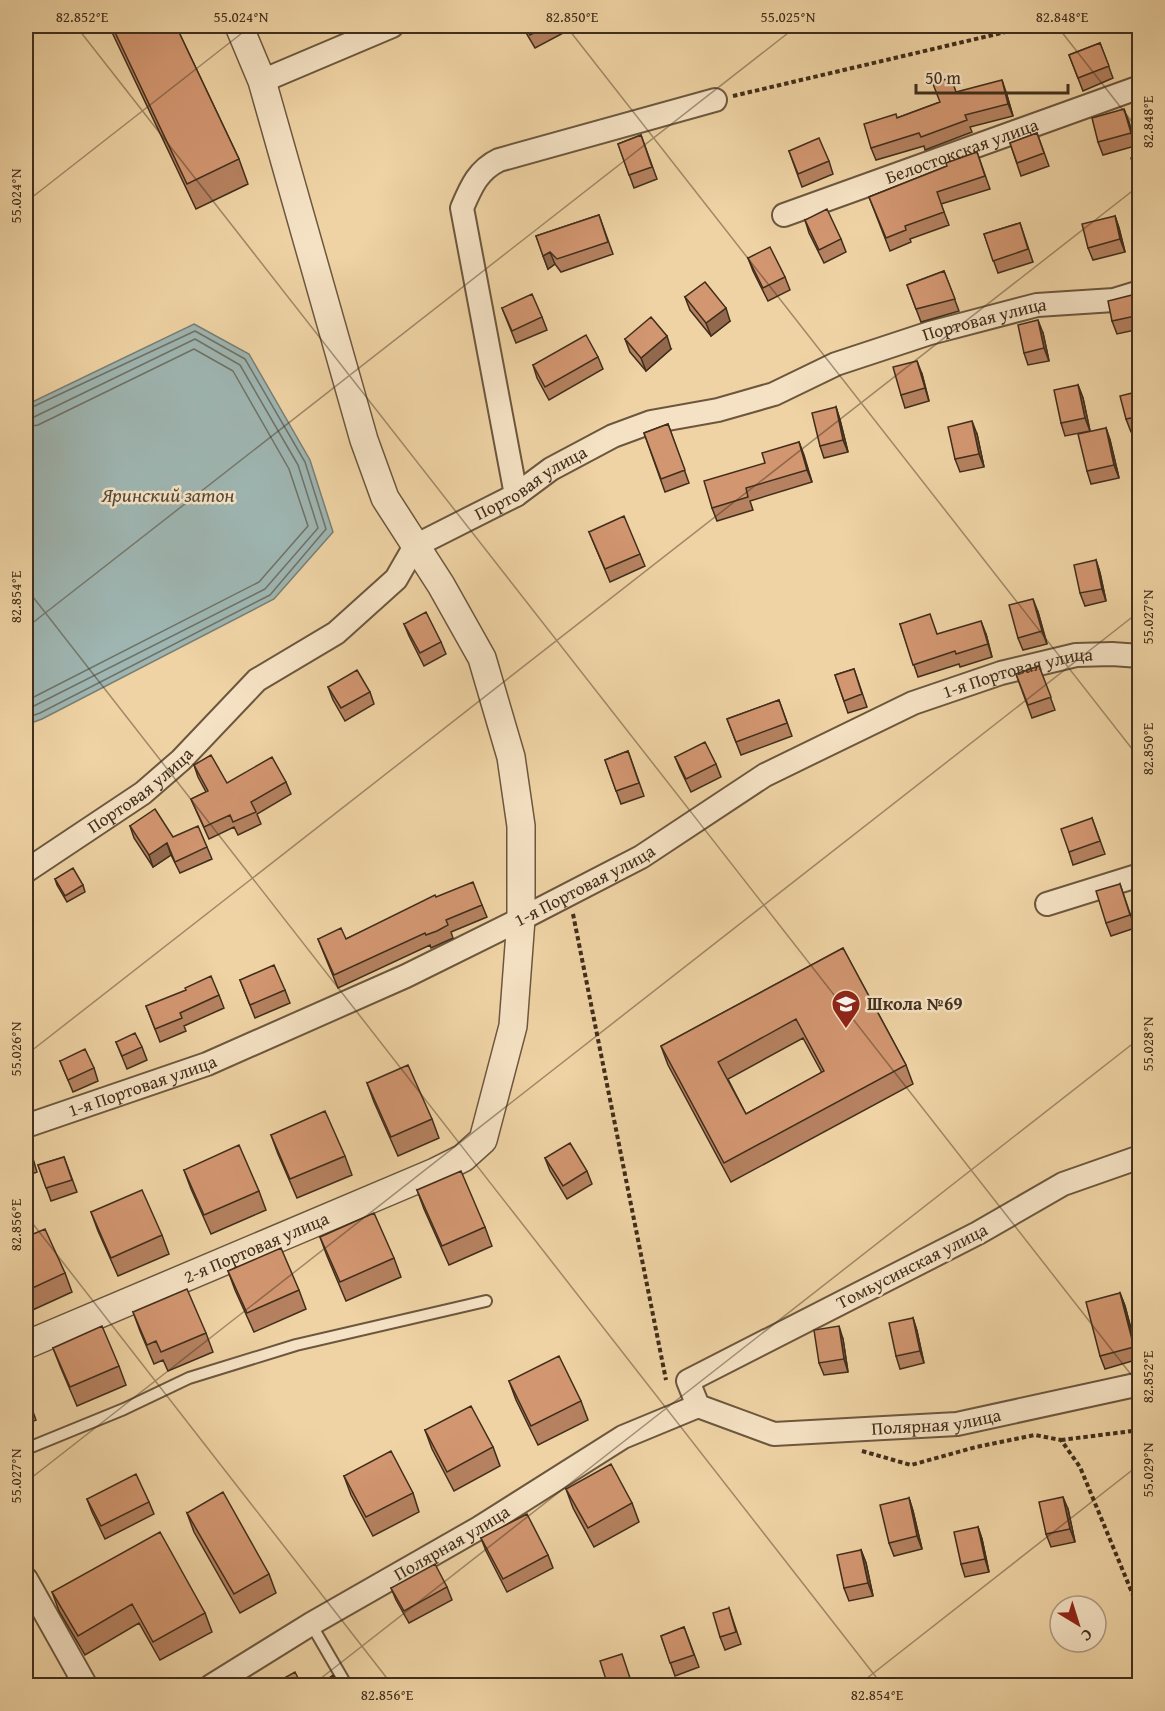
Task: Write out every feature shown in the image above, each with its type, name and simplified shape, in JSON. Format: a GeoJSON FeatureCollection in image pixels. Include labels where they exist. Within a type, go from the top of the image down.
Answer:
{"type":"FeatureCollection","features":[{"type":"Feature","properties":{"kind":"street"},"geometry":{"type":"LineString","coordinates":[[239,26],[262,81],[364,440],[385,498],[441,585],[482,658],[512,757],[521,826],[521,919]]}},
{"type":"Feature","properties":{"kind":"street"},"geometry":{"type":"LineString","coordinates":[[262,81],[392,26]]}},
{"type":"Feature","properties":{"kind":"street","name":"Белостокская улица"},"geometry":{"type":"LineString","coordinates":[[784,215],[1140,87]]}},
{"type":"Feature","properties":{"kind":"street"},"geometry":{"type":"LineString","coordinates":[[516,495],[462,208],[472,184],[486,166],[499,160],[714,100]]}},
{"type":"Feature","properties":{"kind":"street","name":"Портовая улица"},"geometry":{"type":"LineString","coordinates":[[26,871],[143,793],[181,760],[257,680],[336,633],[396,579],[415,546],[516,495],[551,469],[613,436],[651,422],[718,411],[774,394],[836,364],[930,333],[1037,305],[1114,300],[1140,292]]}},
{"type":"Feature","properties":{"kind":"street","name":"1-я Портовая улица"},"geometry":{"type":"LineString","coordinates":[[26,1126],[207,1064],[406,976],[641,857],[765,775],[913,703],[1000,673],[1076,656],[1112,654],[1140,656]]}},
{"type":"Feature","properties":{"kind":"street"},"geometry":{"type":"LineString","coordinates":[[1047,904],[1140,874]]}},
{"type":"Feature","properties":{"kind":"street","name":"2-я Портовая улица"},"geometry":{"type":"LineString","coordinates":[[26,1345],[435,1172],[463,1158],[483,1140],[513,1026],[521,919]]}},
{"type":"Feature","properties":{"kind":"street","name":"Томьусинская улица"},"geometry":{"type":"LineString","coordinates":[[677,1381],[978,1233],[1063,1184],[1140,1157]]}},
{"type":"Feature","properties":{"kind":"street"},"geometry":{"type":"LineString","coordinates":[[677,1381],[698,1406]]}},
{"type":"Feature","properties":{"kind":"street","name":"Полярная улица"},"geometry":{"type":"LineString","coordinates":[[211,1686],[311,1624],[478,1528],[623,1437],[698,1406],[774,1434],[957,1424],[1140,1384]]}},
{"type":"Feature","properties":{"kind":"street"},"geometry":{"type":"LineString","coordinates":[[26,1579],[86,1686]]}},
{"type":"Feature","properties":{"kind":"lane"},"geometry":{"type":"LineString","coordinates":[[26,1449],[124,1409],[189,1378],[296,1345],[486,1301]]}},
{"type":"Feature","properties":{"kind":"lane"},"geometry":{"type":"LineString","coordinates":[[311,1624],[346,1686]]}},
{"type":"Feature","properties":{"kind":"path"},"geometry":{"type":"LineString","coordinates":[[714,100],[1031,26]]}},
{"type":"Feature","properties":{"kind":"path"},"geometry":{"type":"LineString","coordinates":[[569,894],[677,1381]]}},
{"type":"Feature","properties":{"kind":"path"},"geometry":{"type":"LineString","coordinates":[[833,1431],[861,1451],[911,1465],[975,1447],[1035,1435],[1061,1440],[1140,1430]]}},
{"type":"Feature","properties":{"kind":"path"},"geometry":{"type":"LineString","coordinates":[[1061,1440],[1080,1467],[1140,1612]]}},
{"type":"Feature","properties":{"kind":"water","name":"Яринский затон"},"geometry":{"type":"Polygon","coordinates":[[[194,324],[249,354],[310,460],[333,532],[274,599],[42,719],[26,725],[26,405],[194,324]]]}},
{"type":"Feature","properties":{"kind":"building"},"geometry":{"type":"Polygon","coordinates":[[[112,26],[176,26],[239,159],[187,184],[112,26]]]}},
{"type":"Feature","properties":{"kind":"building"},"geometry":{"type":"Polygon","coordinates":[[[525,26],[548,26],[530,35],[525,26]]]}},
{"type":"Feature","properties":{"kind":"building"},"geometry":{"type":"Polygon","coordinates":[[[1100,43],[1109,66],[1078,78],[1069,55],[1100,43]]]}},
{"type":"Feature","properties":{"kind":"building"},"geometry":{"type":"Polygon","coordinates":[[[951,77],[956,92],[1002,80],[1008,104],[965,115],[967,120],[921,137],[919,133],[871,148],[864,124],[896,114],[897,118],[940,102],[933,84],[951,77]]]}},
{"type":"Feature","properties":{"kind":"building"},"geometry":{"type":"Polygon","coordinates":[[[1124,109],[1131,133],[1098,142],[1092,118],[1124,109]]]}},
{"type":"Feature","properties":{"kind":"building"},"geometry":{"type":"Polygon","coordinates":[[[1037,133],[1044,153],[1017,163],[1010,143],[1037,133]]]}},
{"type":"Feature","properties":{"kind":"building"},"geometry":{"type":"Polygon","coordinates":[[[641,135],[652,167],[629,175],[618,144],[641,135]]]}},
{"type":"Feature","properties":{"kind":"building"},"geometry":{"type":"Polygon","coordinates":[[[819,138],[829,161],[798,174],[789,151],[819,138]]]}},
{"type":"Feature","properties":{"kind":"building"},"geometry":{"type":"Polygon","coordinates":[[[977,152],[985,176],[937,192],[944,212],[905,226],[906,230],[886,238],[869,197],[977,152]]]}},
{"type":"Feature","properties":{"kind":"building"},"geometry":{"type":"Polygon","coordinates":[[[1140,155],[1140,180],[1138,181],[1131,158],[1140,155]]]}},
{"type":"Feature","properties":{"kind":"building"},"geometry":{"type":"Polygon","coordinates":[[[827,209],[841,239],[819,250],[805,220],[827,209]]]}},
{"type":"Feature","properties":{"kind":"building"},"geometry":{"type":"Polygon","coordinates":[[[599,215],[608,242],[557,259],[550,252],[543,256],[536,236],[599,215]]]}},
{"type":"Feature","properties":{"kind":"building"},"geometry":{"type":"Polygon","coordinates":[[[1115,216],[1120,239],[1088,248],[1082,224],[1115,216]]]}},
{"type":"Feature","properties":{"kind":"building"},"geometry":{"type":"Polygon","coordinates":[[[1020,223],[1028,249],[993,261],[984,234],[1020,223]]]}},
{"type":"Feature","properties":{"kind":"building"},"geometry":{"type":"Polygon","coordinates":[[[770,247],[785,277],[763,288],[748,258],[770,247]]]}},
{"type":"Feature","properties":{"kind":"building"},"geometry":{"type":"Polygon","coordinates":[[[944,271],[955,299],[916,309],[907,285],[944,271]]]}},
{"type":"Feature","properties":{"kind":"building"},"geometry":{"type":"Polygon","coordinates":[[[705,282],[726,308],[706,323],[685,297],[705,282]]]}},
{"type":"Feature","properties":{"kind":"building"},"geometry":{"type":"Polygon","coordinates":[[[532,294],[542,317],[512,331],[502,308],[532,294]]]}},
{"type":"Feature","properties":{"kind":"building"},"geometry":{"type":"Polygon","coordinates":[[[1136,294],[1140,315],[1112,321],[1108,301],[1136,294]]]}},
{"type":"Feature","properties":{"kind":"building"},"geometry":{"type":"Polygon","coordinates":[[[651,317],[667,336],[641,358],[625,339],[651,317]]]}},
{"type":"Feature","properties":{"kind":"building"},"geometry":{"type":"Polygon","coordinates":[[[1038,320],[1044,348],[1024,353],[1018,325],[1038,320]]]}},
{"type":"Feature","properties":{"kind":"building"},"geometry":{"type":"Polygon","coordinates":[[[586,335],[598,357],[545,387],[533,365],[586,335]]]}},
{"type":"Feature","properties":{"kind":"building"},"geometry":{"type":"Polygon","coordinates":[[[917,361],[925,388],[901,395],[893,367],[917,361]]]}},
{"type":"Feature","properties":{"kind":"building"},"geometry":{"type":"Polygon","coordinates":[[[1078,385],[1085,418],[1061,423],[1054,390],[1078,385]]]}},
{"type":"Feature","properties":{"kind":"building"},"geometry":{"type":"Polygon","coordinates":[[[1140,391],[1140,416],[1126,419],[1120,396],[1140,391]]]}},
{"type":"Feature","properties":{"kind":"building"},"geometry":{"type":"Polygon","coordinates":[[[836,407],[843,440],[820,446],[812,413],[836,407]]]}},
{"type":"Feature","properties":{"kind":"building"},"geometry":{"type":"Polygon","coordinates":[[[972,421],[979,454],[955,459],[948,427],[972,421]]]}},
{"type":"Feature","properties":{"kind":"building"},"geometry":{"type":"Polygon","coordinates":[[[668,424],[685,470],[661,479],[644,433],[668,424]]]}},
{"type":"Feature","properties":{"kind":"building"},"geometry":{"type":"Polygon","coordinates":[[[1106,428],[1114,465],[1087,471],[1078,434],[1106,428]]]}},
{"type":"Feature","properties":{"kind":"building"},"geometry":{"type":"Polygon","coordinates":[[[799,442],[807,470],[746,488],[748,497],[712,508],[704,481],[765,463],[762,453],[799,442]]]}},
{"type":"Feature","properties":{"kind":"building"},"geometry":{"type":"Polygon","coordinates":[[[624,516],[640,554],[605,569],[589,532],[624,516]]]}},
{"type":"Feature","properties":{"kind":"building"},"geometry":{"type":"Polygon","coordinates":[[[1096,560],[1102,589],[1080,593],[1074,565],[1096,560]]]}},
{"type":"Feature","properties":{"kind":"building"},"geometry":{"type":"Polygon","coordinates":[[[1033,599],[1042,631],[1018,638],[1009,605],[1033,599]]]}},
{"type":"Feature","properties":{"kind":"building"},"geometry":{"type":"Polygon","coordinates":[[[426,612],[441,642],[420,653],[404,624],[426,612]]]}},
{"type":"Feature","properties":{"kind":"building"},"geometry":{"type":"Polygon","coordinates":[[[930,614],[937,634],[981,621],[988,644],[956,654],[955,651],[913,665],[900,624],[930,614]]]}},
{"type":"Feature","properties":{"kind":"building"},"geometry":{"type":"Polygon","coordinates":[[[1039,666],[1051,697],[1028,705],[1016,674],[1039,666]]]}},
{"type":"Feature","properties":{"kind":"building"},"geometry":{"type":"Polygon","coordinates":[[[854,669],[862,694],[844,701],[835,675],[854,669]]]}},
{"type":"Feature","properties":{"kind":"building"},"geometry":{"type":"Polygon","coordinates":[[[357,670],[370,692],[341,708],[328,687],[357,670]]]}},
{"type":"Feature","properties":{"kind":"building"},"geometry":{"type":"Polygon","coordinates":[[[1140,699],[1140,714],[1134,701],[1140,699]]]}},
{"type":"Feature","properties":{"kind":"building"},"geometry":{"type":"Polygon","coordinates":[[[779,700],[787,723],[736,742],[727,719],[779,700]]]}},
{"type":"Feature","properties":{"kind":"building"},"geometry":{"type":"Polygon","coordinates":[[[705,742],[716,764],[686,779],[675,757],[705,742]]]}},
{"type":"Feature","properties":{"kind":"building"},"geometry":{"type":"Polygon","coordinates":[[[628,751],[639,783],[616,791],[605,760],[628,751]]]}},
{"type":"Feature","properties":{"kind":"building"},"geometry":{"type":"Polygon","coordinates":[[[211,755],[227,783],[272,757],[286,782],[251,802],[256,812],[233,822],[230,815],[204,827],[191,799],[208,791],[194,765],[211,755]]]}},
{"type":"Feature","properties":{"kind":"building"},"geometry":{"type":"Polygon","coordinates":[[[155,809],[173,837],[198,826],[207,847],[175,862],[167,843],[149,855],[130,826],[155,809]]]}},
{"type":"Feature","properties":{"kind":"building"},"geometry":{"type":"Polygon","coordinates":[[[1092,818],[1100,841],[1069,852],[1061,829],[1092,818]]]}},
{"type":"Feature","properties":{"kind":"building"},"geometry":{"type":"Polygon","coordinates":[[[73,868],[83,885],[65,896],[55,879],[73,868]]]}},
{"type":"Feature","properties":{"kind":"building"},"geometry":{"type":"Polygon","coordinates":[[[473,882],[482,905],[446,920],[448,925],[437,931],[426,935],[425,933],[334,975],[318,939],[341,928],[346,939],[435,895],[436,897],[473,882]]]}},
{"type":"Feature","properties":{"kind":"building"},"geometry":{"type":"Polygon","coordinates":[[[1120,884],[1130,915],[1106,923],[1096,891],[1120,884]]]}},
{"type":"Feature","properties":{"kind":"building"},"geometry":{"type":"Polygon","coordinates":[[[843,948],[906,1065],[724,1163],[661,1046],[843,948]],[[796,1019],[718,1062],[746,1114],[824,1071],[796,1019]]]}},
{"type":"Feature","properties":{"kind":"building"},"geometry":{"type":"Polygon","coordinates":[[[274,965],[285,990],[250,1005],[240,980],[274,965]]]}},
{"type":"Feature","properties":{"kind":"building"},"geometry":{"type":"Polygon","coordinates":[[[211,976],[219,995],[180,1013],[182,1018],[155,1029],[146,1006],[186,990],[185,988],[211,976]]]}},
{"type":"Feature","properties":{"kind":"building"},"geometry":{"type":"Polygon","coordinates":[[[135,1033],[142,1047],[122,1056],[116,1042],[135,1033]]]}},
{"type":"Feature","properties":{"kind":"building"},"geometry":{"type":"Polygon","coordinates":[[[85,1049],[94,1068],[68,1080],[60,1061],[85,1049]]]}},
{"type":"Feature","properties":{"kind":"building"},"geometry":{"type":"Polygon","coordinates":[[[408,1065],[432,1119],[391,1137],[367,1083],[408,1065]]]}},
{"type":"Feature","properties":{"kind":"building"},"geometry":{"type":"Polygon","coordinates":[[[325,1111],[345,1156],[290,1179],[271,1135],[325,1111]]]}},
{"type":"Feature","properties":{"kind":"building"},"geometry":{"type":"Polygon","coordinates":[[[26,1136],[33,1161],[26,1163],[26,1136]]]}},
{"type":"Feature","properties":{"kind":"building"},"geometry":{"type":"Polygon","coordinates":[[[570,1143],[587,1171],[563,1186],[545,1158],[570,1143]]]}},
{"type":"Feature","properties":{"kind":"building"},"geometry":{"type":"Polygon","coordinates":[[[239,1145],[259,1191],[204,1215],[184,1170],[239,1145]]]}},
{"type":"Feature","properties":{"kind":"building"},"geometry":{"type":"Polygon","coordinates":[[[64,1157],[72,1180],[46,1188],[38,1165],[64,1157]]]}},
{"type":"Feature","properties":{"kind":"building"},"geometry":{"type":"Polygon","coordinates":[[[461,1171],[485,1227],[442,1246],[417,1190],[461,1171]]]}},
{"type":"Feature","properties":{"kind":"building"},"geometry":{"type":"Polygon","coordinates":[[[142,1190],[162,1235],[111,1258],[91,1212],[142,1190]]]}},
{"type":"Feature","properties":{"kind":"building"},"geometry":{"type":"Polygon","coordinates":[[[374,1213],[394,1258],[340,1282],[320,1237],[374,1213]]]}},
{"type":"Feature","properties":{"kind":"building"},"geometry":{"type":"Polygon","coordinates":[[[45,1229],[65,1273],[26,1291],[26,1237],[45,1229]]]}},
{"type":"Feature","properties":{"kind":"building"},"geometry":{"type":"Polygon","coordinates":[[[281,1248],[299,1290],[247,1313],[228,1271],[281,1248]]]}},
{"type":"Feature","properties":{"kind":"building"},"geometry":{"type":"Polygon","coordinates":[[[187,1289],[206,1333],[161,1352],[156,1341],[147,1345],[133,1312],[187,1289]]]}},
{"type":"Feature","properties":{"kind":"building"},"geometry":{"type":"Polygon","coordinates":[[[1120,1293],[1134,1347],[1100,1356],[1086,1302],[1120,1293]]]}},
{"type":"Feature","properties":{"kind":"building"},"geometry":{"type":"Polygon","coordinates":[[[913,1318],[920,1351],[896,1356],[889,1323],[913,1318]]]}},
{"type":"Feature","properties":{"kind":"building"},"geometry":{"type":"Polygon","coordinates":[[[102,1326],[119,1366],[70,1387],[53,1348],[102,1326]]]}},
{"type":"Feature","properties":{"kind":"building"},"geometry":{"type":"Polygon","coordinates":[[[839,1326],[844,1359],[819,1363],[814,1330],[839,1326]]]}},
{"type":"Feature","properties":{"kind":"building"},"geometry":{"type":"Polygon","coordinates":[[[559,1356],[581,1401],[531,1426],[509,1381],[559,1356]]]}},
{"type":"Feature","properties":{"kind":"building"},"geometry":{"type":"Polygon","coordinates":[[[471,1406],[493,1447],[447,1472],[425,1430],[471,1406]]]}},
{"type":"Feature","properties":{"kind":"building"},"geometry":{"type":"Polygon","coordinates":[[[391,1451],[413,1493],[366,1517],[344,1476],[391,1451]]]}},
{"type":"Feature","properties":{"kind":"building"},"geometry":{"type":"Polygon","coordinates":[[[611,1464],[632,1503],[588,1528],[566,1489],[611,1464]]]}},
{"type":"Feature","properties":{"kind":"building"},"geometry":{"type":"Polygon","coordinates":[[[136,1474],[149,1502],[101,1526],[87,1499],[136,1474]]]}},
{"type":"Feature","properties":{"kind":"building"},"geometry":{"type":"Polygon","coordinates":[[[223,1492],[269,1574],[234,1594],[187,1513],[223,1492]]]}},
{"type":"Feature","properties":{"kind":"building"},"geometry":{"type":"Polygon","coordinates":[[[1063,1497],[1070,1529],[1046,1534],[1039,1502],[1063,1497]]]}},
{"type":"Feature","properties":{"kind":"building"},"geometry":{"type":"Polygon","coordinates":[[[909,1498],[917,1536],[889,1543],[880,1505],[909,1498]]]}},
{"type":"Feature","properties":{"kind":"building"},"geometry":{"type":"Polygon","coordinates":[[[527,1514],[548,1555],[503,1579],[481,1538],[527,1514]]]}},
{"type":"Feature","properties":{"kind":"building"},"geometry":{"type":"Polygon","coordinates":[[[978,1527],[985,1559],[961,1564],[954,1532],[978,1527]]]}},
{"type":"Feature","properties":{"kind":"building"},"geometry":{"type":"Polygon","coordinates":[[[160,1532],[205,1613],[153,1642],[132,1604],[78,1636],[52,1592],[160,1532]]]}},
{"type":"Feature","properties":{"kind":"building"},"geometry":{"type":"Polygon","coordinates":[[[861,1550],[868,1583],[844,1588],[837,1555],[861,1550]]]}},
{"type":"Feature","properties":{"kind":"building"},"geometry":{"type":"Polygon","coordinates":[[[435,1564],[447,1587],[404,1611],[391,1588],[435,1564]]]}},
{"type":"Feature","properties":{"kind":"building"},"geometry":{"type":"Polygon","coordinates":[[[729,1608],[736,1632],[720,1637],[713,1613],[729,1608]]]}},
{"type":"Feature","properties":{"kind":"building"},"geometry":{"type":"Polygon","coordinates":[[[684,1627],[694,1655],[670,1663],[661,1636],[684,1627]]]}},
{"type":"Feature","properties":{"kind":"building"},"geometry":{"type":"Polygon","coordinates":[[[622,1654],[632,1684],[608,1686],[600,1661],[622,1654]]]}},
{"type":"Feature","properties":{"kind":"building"},"geometry":{"type":"Polygon","coordinates":[[[295,1672],[302,1686],[270,1686],[295,1672]]]}},
{"type":"Feature","properties":{"kind":"building"},"geometry":{"type":"Polygon","coordinates":[[[333,1675],[340,1686],[318,1686],[333,1675]]]}},
{"type":"Feature","properties":{"kind":"building"},"geometry":{"type":"Polygon","coordinates":[[[1102,1680],[1104,1686],[1088,1686],[1102,1680]]]}},
{"type":"Feature","properties":{"kind":"place","name":"Школа №69"},"geometry":{"type":"Point","coordinates":[846,1030]}}]}
